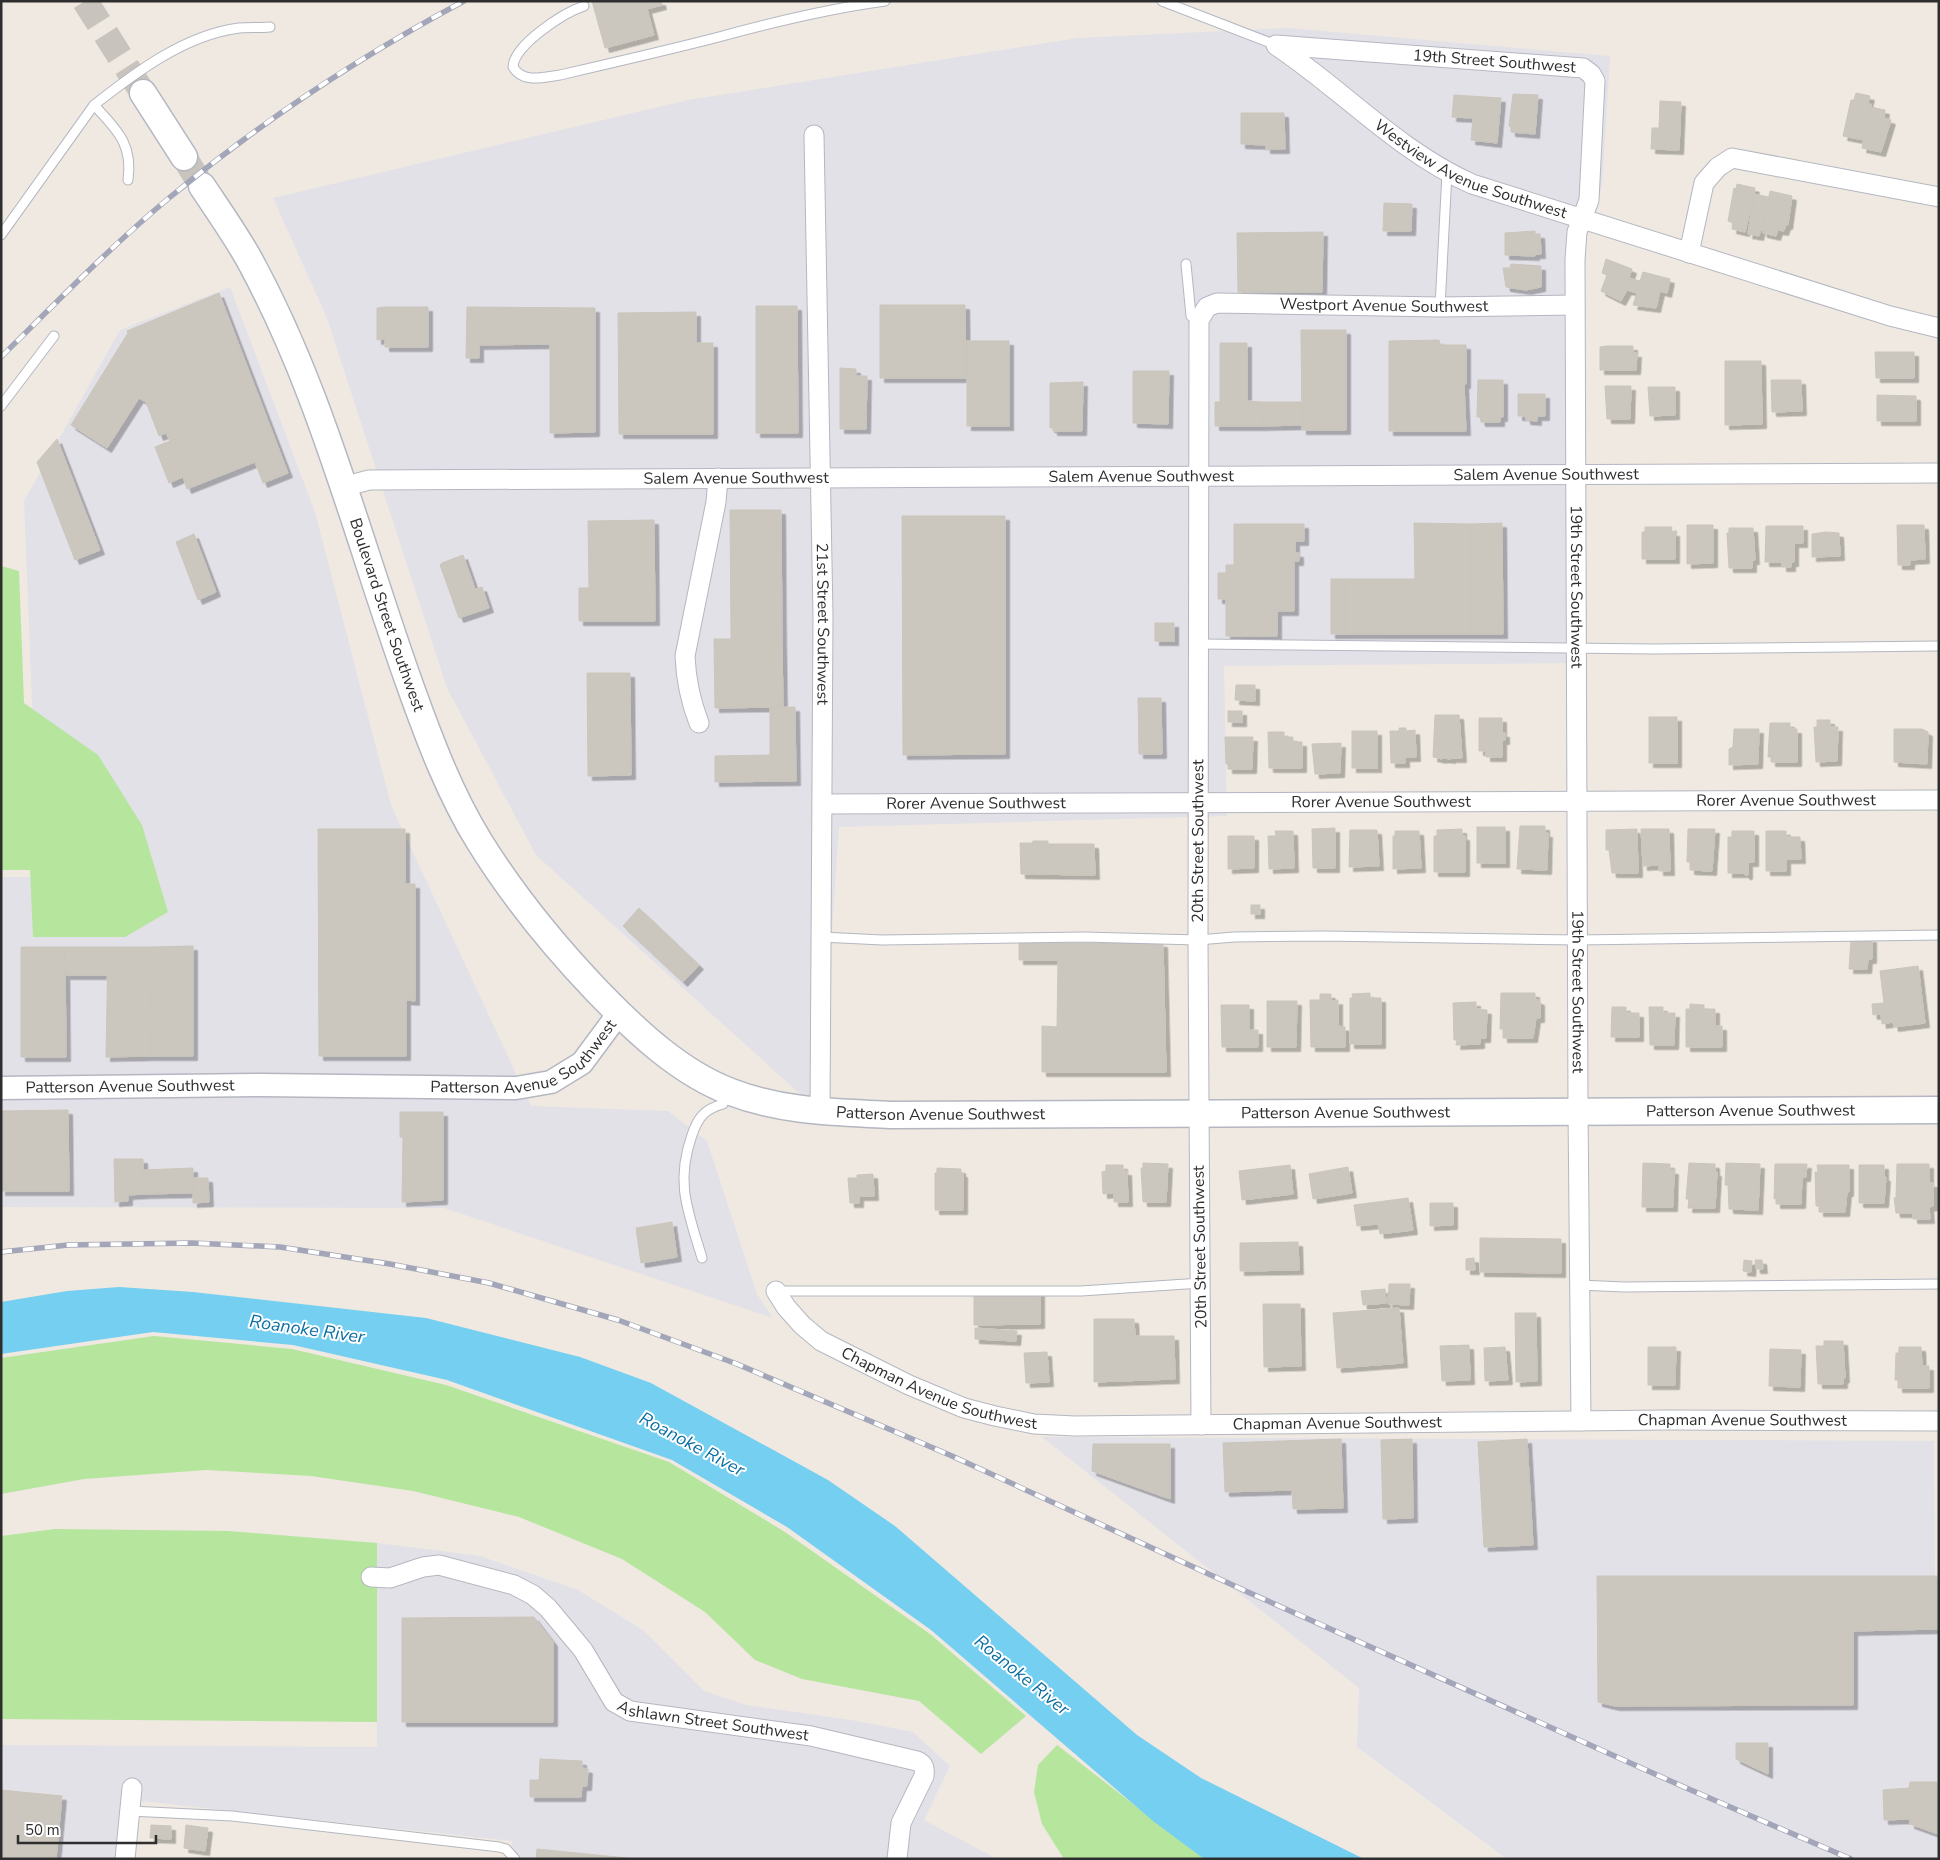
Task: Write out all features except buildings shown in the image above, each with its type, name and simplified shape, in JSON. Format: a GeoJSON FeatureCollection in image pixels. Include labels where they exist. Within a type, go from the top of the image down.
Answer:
{"type":"FeatureCollection","features":[{"type":"Feature","properties":{"kind":"main road"},"geometry":{"type":"LineString","coordinates":[[143,93],[184,157]]}},
{"type":"Feature","properties":{"kind":"main road","name":"Boulevard Street Southwest"},"geometry":{"type":"LineString","coordinates":[[202,186],[248,259],[280,319],[311,396],[428,736],[460,807],[478,840],[541,929],[576,969],[619,1013]]}},
{"type":"Feature","properties":{"kind":"main road","name":"Patterson Avenue Southwest"},"geometry":{"type":"LineString","coordinates":[[619,1013],[653,1043],[725,1098],[820,1112],[890,1115],[1939,1110]]}},
{"type":"Feature","properties":{"kind":"street","name":"Westview Avenue Southwest"},"geometry":{"type":"LineString","coordinates":[[1276,45],[1418,155],[1447,173],[1472,184],[1890,316],[1939,328]]}},
{"type":"Feature","properties":{"kind":"street","name":"19th Street Southwest"},"geometry":{"type":"LineString","coordinates":[[1276,45],[1583,68],[1591,74],[1595,82],[1589,200],[1577,232],[1575,305],[1578,646],[1579,1285],[1582,1421]]}},
{"type":"Feature","properties":{"kind":"street","name":"21st Street Southwest"},"geometry":{"type":"LineString","coordinates":[[814,135],[823,616],[820,1112]]}},
{"type":"Feature","properties":{"kind":"street"},"geometry":{"type":"LineString","coordinates":[[1689,253],[1704,183],[1718,167],[1732,158],[1939,197]]}},
{"type":"Feature","properties":{"kind":"street","name":"Westport Avenue Southwest"},"geometry":{"type":"LineString","coordinates":[[1199,320],[1207,307],[1217,303],[1440,307],[1575,305]]}},
{"type":"Feature","properties":{"kind":"street","name":"20th Street Southwest"},"geometry":{"type":"LineString","coordinates":[[1199,320],[1198,940],[1201,1425]]}},
{"type":"Feature","properties":{"kind":"street","name":"Salem Avenue Southwest"},"geometry":{"type":"LineString","coordinates":[[343,488],[369,480],[1939,473]]}},
{"type":"Feature","properties":{"kind":"street"},"geometry":{"type":"LineString","coordinates":[[699,723],[690,700],[686,680],[685,656],[716,502],[718,478]]}},
{"type":"Feature","properties":{"kind":"street","name":"Rorer Avenue Southwest"},"geometry":{"type":"LineString","coordinates":[[822,804],[1199,801],[1939,800]]}},
{"type":"Feature","properties":{"kind":"street","name":"Patterson Avenue Southwest"},"geometry":{"type":"LineString","coordinates":[[1,1088],[262,1085],[516,1088],[552,1082],[582,1063],[619,1013]]}},
{"type":"Feature","properties":{"kind":"street","name":"Chapman Avenue Southwest"},"geometry":{"type":"LineString","coordinates":[[776,1290],[786,1307],[802,1326],[821,1341],[909,1385],[964,1408],[1034,1424],[1075,1426],[1582,1421],[1939,1421]]}},
{"type":"Feature","properties":{"kind":"street","name":"Ashlawn Street Southwest"},"geometry":{"type":"LineString","coordinates":[[370,1577],[390,1578],[423,1567],[439,1565],[514,1585],[533,1595],[548,1608],[583,1650],[614,1702],[630,1711],[811,1736],[917,1761],[922,1764],[925,1770],[924,1776],[901,1823],[897,1859]]}},
{"type":"Feature","properties":{"kind":"street"},"geometry":{"type":"LineString","coordinates":[[125,1859],[132,1788]]}},
{"type":"Feature","properties":{"kind":"lane"},"geometry":{"type":"LineString","coordinates":[[584,6],[556,19],[516,54],[513,67],[517,74],[524,78],[560,75],[715,38],[766,22],[832,8],[885,1]]}},
{"type":"Feature","properties":{"kind":"lane"},"geometry":{"type":"LineString","coordinates":[[1167,2],[1276,45]]}},
{"type":"Feature","properties":{"kind":"lane"},"geometry":{"type":"LineString","coordinates":[[1,235],[94,105],[145,67],[195,41],[238,28],[270,27]]}},
{"type":"Feature","properties":{"kind":"lane"},"geometry":{"type":"LineString","coordinates":[[94,105],[124,141],[130,166],[128,180]]}},
{"type":"Feature","properties":{"kind":"lane"},"geometry":{"type":"LineString","coordinates":[[1440,307],[1447,173]]}},
{"type":"Feature","properties":{"kind":"lane","name":"20th Street Southwest"},"geometry":{"type":"LineString","coordinates":[[1186,264],[1191,316],[1199,320]]}},
{"type":"Feature","properties":{"kind":"lane"},"geometry":{"type":"LineString","coordinates":[[1,406],[54,336]]}},
{"type":"Feature","properties":{"kind":"lane"},"geometry":{"type":"LineString","coordinates":[[1199,644],[1578,646],[1653,649],[1939,646]]}},
{"type":"Feature","properties":{"kind":"lane"},"geometry":{"type":"LineString","coordinates":[[820,937],[882,940],[1084,937],[1198,940],[1234,937],[1324,936],[1577,940],[1939,935]]}},
{"type":"Feature","properties":{"kind":"lane"},"geometry":{"type":"LineString","coordinates":[[702,1258],[686,1204],[682,1178],[686,1152],[701,1114],[725,1098]]}},
{"type":"Feature","properties":{"kind":"lane"},"geometry":{"type":"LineString","coordinates":[[776,1290],[1081,1291],[1201,1283]]}},
{"type":"Feature","properties":{"kind":"lane"},"geometry":{"type":"LineString","coordinates":[[1579,1285],[1624,1287],[1939,1284]]}},
{"type":"Feature","properties":{"kind":"lane"},"geometry":{"type":"LineString","coordinates":[[130,1811],[232,1816],[499,1847],[506,1849],[515,1859]]}},
{"type":"Feature","properties":{"kind":"shaded area"},"geometry":{"type":"Polygon","coordinates":[[[1288,28],[1610,56],[1602,186],[1584,243],[1585,663],[1224,666],[1227,816],[839,827],[820,1112],[536,855],[447,688],[327,318],[273,198],[688,100],[1078,38],[1288,28]]]}},
{"type":"Feature","properties":{"kind":"shaded area"},"geometry":{"type":"Polygon","coordinates":[[[230,287],[315,512],[391,805],[531,1106],[668,1111],[707,1141],[757,1294],[773,1318],[444,1208],[1,1207],[1,877],[39,877],[24,501],[120,330],[230,287]]]}},
{"type":"Feature","properties":{"kind":"shaded area"},"geometry":{"type":"Polygon","coordinates":[[[1042,1437],[1934,1441],[1935,1592],[1939,1592],[1939,1859],[1507,1859],[1357,1747],[1359,1688],[1042,1437]]]}},
{"type":"Feature","properties":{"kind":"shaded area"},"geometry":{"type":"Polygon","coordinates":[[[377,1543],[480,1556],[578,1590],[643,1630],[704,1691],[746,1705],[857,1721],[913,1732],[950,1766],[924,1820],[997,1859],[511,1859],[512,1841],[141,1801],[134,1859],[1,1859],[1,1745],[377,1747],[377,1543]]]}},
{"type":"Feature","properties":{"kind":"green space"},"geometry":{"type":"Polygon","coordinates":[[[1,566],[19,571],[24,703],[98,755],[142,825],[168,912],[125,937],[33,937],[30,870],[1,870],[1,566]]]}},
{"type":"Feature","properties":{"kind":"green space"},"geometry":{"type":"Polygon","coordinates":[[[154,1336],[292,1349],[446,1385],[669,1462],[785,1532],[930,1634],[1026,1716],[981,1754],[919,1701],[802,1679],[755,1660],[705,1612],[622,1559],[519,1517],[413,1491],[311,1476],[206,1470],[84,1479],[1,1494],[1,1358],[154,1336]]]}},
{"type":"Feature","properties":{"kind":"green space"},"geometry":{"type":"Polygon","coordinates":[[[55,1529],[228,1531],[377,1543],[377,1722],[1,1719],[1,1536],[55,1529]]]}},
{"type":"Feature","properties":{"kind":"green space"},"geometry":{"type":"Polygon","coordinates":[[[1057,1745],[1204,1859],[1064,1859],[1042,1824],[1034,1792],[1038,1765],[1057,1745]]]}},
{"type":"Feature","properties":{"kind":"water","name":"Roanoke River"},"geometry":{"type":"Polygon","coordinates":[[[119,1287],[193,1292],[426,1318],[580,1357],[651,1383],[828,1480],[895,1526],[1137,1735],[1201,1778],[1364,1859],[1204,1859],[1153,1821],[931,1630],[787,1527],[672,1460],[447,1380],[293,1345],[153,1332],[1,1354],[1,1302],[67,1291],[119,1287]]]}},
{"type":"Feature","properties":{"kind":"tunnel"},"geometry":{"type":"LineString","coordinates":[[85,1],[143,93]]}},
{"type":"Feature","properties":{"kind":"tunnel"},"geometry":{"type":"LineString","coordinates":[[184,157],[202,186]]}},
{"type":"Feature","properties":{"kind":"railway"},"geometry":{"type":"LineString","coordinates":[[1,357],[126,236],[169,198],[239,143],[348,68],[464,1]]}},
{"type":"Feature","properties":{"kind":"railway"},"geometry":{"type":"LineString","coordinates":[[1,1252],[68,1245],[192,1243],[280,1247],[390,1264],[489,1283],[618,1320],[737,1364],[952,1456],[1250,1593],[1684,1787],[1851,1859]]}}]}
